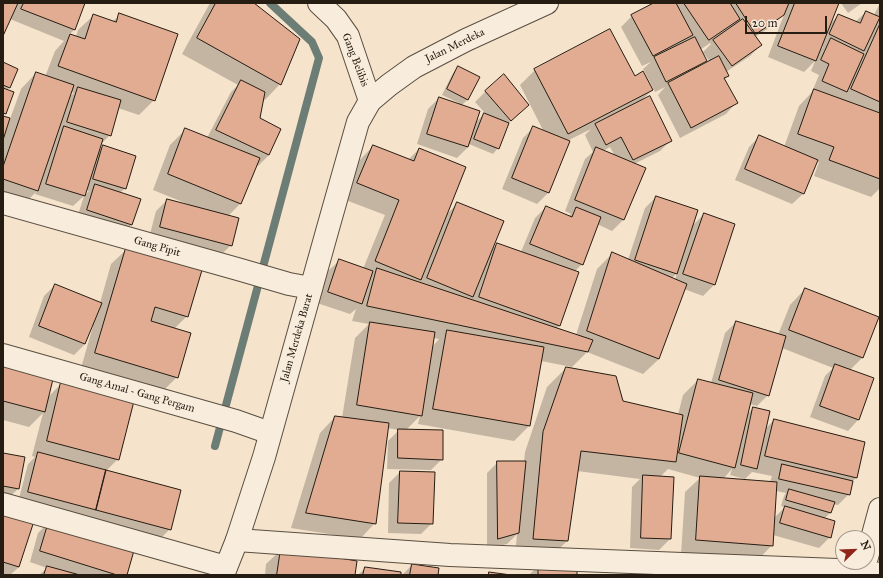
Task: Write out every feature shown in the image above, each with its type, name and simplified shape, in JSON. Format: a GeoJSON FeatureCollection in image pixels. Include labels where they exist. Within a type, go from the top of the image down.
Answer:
{"type":"FeatureCollection","features":[{"type":"Feature","properties":{"kind":"street","name":"Gang Belibis"},"geometry":{"type":"LineString","coordinates":[[319,3],[336,19],[348,36],[370,101]]}},
{"type":"Feature","properties":{"kind":"street","name":"Jalan Merdeka"},"geometry":{"type":"LineString","coordinates":[[370,101],[414,67],[466,40],[545,3]]}},
{"type":"Feature","properties":{"kind":"street","name":"Jalan Merdeka Barat"},"geometry":{"type":"LineString","coordinates":[[224,571],[237,540],[264,457],[358,122],[370,101]]}},
{"type":"Feature","properties":{"kind":"street","name":"Gang Pipit"},"geometry":{"type":"LineString","coordinates":[[3,203],[289,284],[312,288]]}},
{"type":"Feature","properties":{"kind":"street","name":"Gang Amal - Gang Pergam"},"geometry":{"type":"LineString","coordinates":[[3,355],[236,421],[270,433]]}},
{"type":"Feature","properties":{"kind":"street"},"geometry":{"type":"LineString","coordinates":[[3,504],[224,571]]}},
{"type":"Feature","properties":{"kind":"street"},"geometry":{"type":"LineString","coordinates":[[875,533],[880,508]]}},
{"type":"Feature","properties":{"kind":"street"},"geometry":{"type":"LineString","coordinates":[[237,540],[450,555],[835,567]]}},
{"type":"Feature","properties":{"kind":"building"},"geometry":{"type":"Polygon","coordinates":[[[3,3],[18,3],[3,36],[3,3]]]}},
{"type":"Feature","properties":{"kind":"building"},"geometry":{"type":"Polygon","coordinates":[[[24,3],[85,3],[75,30],[21,9],[24,3]]]}},
{"type":"Feature","properties":{"kind":"building"},"geometry":{"type":"Polygon","coordinates":[[[216,3],[254,3],[300,39],[281,85],[197,38],[216,3]]]}},
{"type":"Feature","properties":{"kind":"building"},"geometry":{"type":"Polygon","coordinates":[[[654,3],[676,3],[693,35],[653,56],[631,15],[654,3]]]}},
{"type":"Feature","properties":{"kind":"building"},"geometry":{"type":"Polygon","coordinates":[[[684,3],[730,3],[740,19],[709,40],[684,3]]]}},
{"type":"Feature","properties":{"kind":"building"},"geometry":{"type":"Polygon","coordinates":[[[736,3],[789,3],[784,15],[756,34],[736,3]]]}},
{"type":"Feature","properties":{"kind":"building"},"geometry":{"type":"Polygon","coordinates":[[[795,3],[839,3],[816,61],[778,46],[795,3]]]}},
{"type":"Feature","properties":{"kind":"building"},"geometry":{"type":"Polygon","coordinates":[[[866,11],[880,17],[864,51],[829,34],[838,14],[860,23],[866,11]]]}},
{"type":"Feature","properties":{"kind":"building"},"geometry":{"type":"Polygon","coordinates":[[[119,13],[178,34],[155,101],[58,66],[70,34],[85,39],[93,14],[116,22],[119,13]]]}},
{"type":"Feature","properties":{"kind":"building"},"geometry":{"type":"Polygon","coordinates":[[[743,19],[762,45],[732,66],[713,40],[743,19]]]}},
{"type":"Feature","properties":{"kind":"building"},"geometry":{"type":"Polygon","coordinates":[[[880,24],[880,102],[851,89],[880,24]]]}},
{"type":"Feature","properties":{"kind":"building"},"geometry":{"type":"Polygon","coordinates":[[[610,29],[635,76],[643,71],[653,90],[568,134],[534,69],[610,29]]]}},
{"type":"Feature","properties":{"kind":"building"},"geometry":{"type":"Polygon","coordinates":[[[695,37],[707,61],[666,82],[654,57],[695,37]]]}},
{"type":"Feature","properties":{"kind":"building"},"geometry":{"type":"Polygon","coordinates":[[[831,38],[864,54],[847,92],[822,81],[829,64],[821,60],[831,38]]]}},
{"type":"Feature","properties":{"kind":"building"},"geometry":{"type":"Polygon","coordinates":[[[719,56],[729,76],[724,78],[738,103],[691,128],[668,83],[719,56]]]}},
{"type":"Feature","properties":{"kind":"building"},"geometry":{"type":"Polygon","coordinates":[[[3,62],[18,69],[10,88],[3,85],[3,62]]]}},
{"type":"Feature","properties":{"kind":"building"},"geometry":{"type":"Polygon","coordinates":[[[458,66],[480,77],[468,100],[447,89],[458,66]]]}},
{"type":"Feature","properties":{"kind":"building"},"geometry":{"type":"Polygon","coordinates":[[[36,72],[74,85],[38,191],[3,179],[3,167],[36,72]]]}},
{"type":"Feature","properties":{"kind":"building"},"geometry":{"type":"Polygon","coordinates":[[[504,74],[529,105],[511,121],[485,91],[504,74]]]}},
{"type":"Feature","properties":{"kind":"building"},"geometry":{"type":"Polygon","coordinates":[[[241,80],[265,92],[260,118],[281,129],[269,155],[216,130],[241,80]]]}},
{"type":"Feature","properties":{"kind":"building"},"geometry":{"type":"Polygon","coordinates":[[[78,87],[121,100],[111,136],[67,122],[78,87]]]}},
{"type":"Feature","properties":{"kind":"building"},"geometry":{"type":"Polygon","coordinates":[[[3,88],[14,92],[6,114],[3,113],[3,88]]]}},
{"type":"Feature","properties":{"kind":"building"},"geometry":{"type":"Polygon","coordinates":[[[814,89],[880,113],[880,179],[829,160],[834,147],[798,134],[814,89]]]}},
{"type":"Feature","properties":{"kind":"building"},"geometry":{"type":"Polygon","coordinates":[[[650,96],[672,141],[633,160],[621,137],[606,145],[595,124],[650,96]]]}},
{"type":"Feature","properties":{"kind":"building"},"geometry":{"type":"Polygon","coordinates":[[[439,97],[480,111],[468,147],[427,134],[439,97]]]}},
{"type":"Feature","properties":{"kind":"building"},"geometry":{"type":"Polygon","coordinates":[[[484,113],[509,123],[499,149],[474,139],[484,113]]]}},
{"type":"Feature","properties":{"kind":"building"},"geometry":{"type":"Polygon","coordinates":[[[3,116],[10,118],[3,140],[3,116]]]}},
{"type":"Feature","properties":{"kind":"building"},"geometry":{"type":"Polygon","coordinates":[[[64,126],[103,139],[85,196],[46,184],[64,126]]]}},
{"type":"Feature","properties":{"kind":"building"},"geometry":{"type":"Polygon","coordinates":[[[533,126],[570,141],[549,193],[512,178],[533,126]]]}},
{"type":"Feature","properties":{"kind":"building"},"geometry":{"type":"Polygon","coordinates":[[[185,128],[260,158],[241,204],[168,174],[185,128]]]}},
{"type":"Feature","properties":{"kind":"building"},"geometry":{"type":"Polygon","coordinates":[[[759,135],[818,160],[804,194],[745,169],[759,135]]]}},
{"type":"Feature","properties":{"kind":"building"},"geometry":{"type":"Polygon","coordinates":[[[103,145],[136,156],[126,189],[93,179],[103,145]]]}},
{"type":"Feature","properties":{"kind":"building"},"geometry":{"type":"Polygon","coordinates":[[[373,145],[414,161],[419,148],[466,167],[421,280],[375,261],[399,200],[357,183],[373,145]]]}},
{"type":"Feature","properties":{"kind":"building"},"geometry":{"type":"Polygon","coordinates":[[[596,147],[646,168],[624,220],[575,200],[596,147]]]}},
{"type":"Feature","properties":{"kind":"building"},"geometry":{"type":"Polygon","coordinates":[[[95,184],[141,199],[132,225],[87,210],[95,184]]]}},
{"type":"Feature","properties":{"kind":"building"},"geometry":{"type":"Polygon","coordinates":[[[656,196],[698,210],[677,274],[635,260],[656,196]]]}},
{"type":"Feature","properties":{"kind":"building"},"geometry":{"type":"Polygon","coordinates":[[[167,199],[239,218],[232,246],[160,227],[167,199]]]}},
{"type":"Feature","properties":{"kind":"building"},"geometry":{"type":"Polygon","coordinates":[[[457,202],[504,221],[473,297],[427,278],[457,202]]]}},
{"type":"Feature","properties":{"kind":"building"},"geometry":{"type":"Polygon","coordinates":[[[546,206],[572,217],[576,207],[601,217],[583,265],[530,244],[546,206]]]}},
{"type":"Feature","properties":{"kind":"building"},"geometry":{"type":"Polygon","coordinates":[[[704,213],[735,224],[715,285],[683,274],[704,213]]]}},
{"type":"Feature","properties":{"kind":"building"},"geometry":{"type":"Polygon","coordinates":[[[497,243],[579,272],[560,326],[479,297],[497,243]]]}},
{"type":"Feature","properties":{"kind":"building"},"geometry":{"type":"Polygon","coordinates":[[[126,248],[202,270],[188,317],[155,307],[151,321],[191,333],[178,378],[95,353],[126,248]]]}},
{"type":"Feature","properties":{"kind":"building"},"geometry":{"type":"Polygon","coordinates":[[[612,252],[687,284],[659,359],[587,331],[612,252]]]}},
{"type":"Feature","properties":{"kind":"building"},"geometry":{"type":"Polygon","coordinates":[[[339,259],[373,271],[362,304],[328,292],[339,259]]]}},
{"type":"Feature","properties":{"kind":"building"},"geometry":{"type":"Polygon","coordinates":[[[377,268],[593,340],[588,352],[367,306],[377,268]]]}},
{"type":"Feature","properties":{"kind":"building"},"geometry":{"type":"Polygon","coordinates":[[[55,284],[102,303],[85,344],[39,326],[55,284]]]}},
{"type":"Feature","properties":{"kind":"building"},"geometry":{"type":"Polygon","coordinates":[[[805,288],[879,317],[863,358],[789,330],[805,288]]]}},
{"type":"Feature","properties":{"kind":"building"},"geometry":{"type":"Polygon","coordinates":[[[736,321],[786,336],[769,396],[719,380],[736,321]]]}},
{"type":"Feature","properties":{"kind":"building"},"geometry":{"type":"Polygon","coordinates":[[[370,322],[435,332],[422,416],[357,405],[370,322]]]}},
{"type":"Feature","properties":{"kind":"building"},"geometry":{"type":"Polygon","coordinates":[[[447,330],[544,347],[530,426],[433,409],[447,330]]]}},
{"type":"Feature","properties":{"kind":"building"},"geometry":{"type":"Polygon","coordinates":[[[835,364],[874,378],[859,420],[820,406],[835,364]]]}},
{"type":"Feature","properties":{"kind":"building"},"geometry":{"type":"Polygon","coordinates":[[[3,365],[53,379],[45,412],[3,401],[3,365]]]}},
{"type":"Feature","properties":{"kind":"building"},"geometry":{"type":"Polygon","coordinates":[[[566,367],[616,376],[623,401],[683,415],[676,462],[581,451],[568,541],[533,539],[543,432],[566,367]]]}},
{"type":"Feature","properties":{"kind":"building"},"geometry":{"type":"Polygon","coordinates":[[[698,379],[753,393],[735,468],[679,453],[698,379]]]}},
{"type":"Feature","properties":{"kind":"building"},"geometry":{"type":"Polygon","coordinates":[[[61,382],[134,401],[119,460],[47,441],[61,382]]]}},
{"type":"Feature","properties":{"kind":"building"},"geometry":{"type":"Polygon","coordinates":[[[753,407],[770,411],[757,469],[741,465],[753,407]]]}},
{"type":"Feature","properties":{"kind":"building"},"geometry":{"type":"Polygon","coordinates":[[[335,416],[389,423],[376,524],[306,513],[335,416]]]}},
{"type":"Feature","properties":{"kind":"building"},"geometry":{"type":"Polygon","coordinates":[[[774,419],[865,442],[857,478],[765,456],[774,419]]]}},
{"type":"Feature","properties":{"kind":"building"},"geometry":{"type":"Polygon","coordinates":[[[398,429],[443,430],[443,460],[398,458],[398,429]]]}},
{"type":"Feature","properties":{"kind":"building"},"geometry":{"type":"Polygon","coordinates":[[[38,452],[106,470],[96,510],[28,492],[38,452]]]}},
{"type":"Feature","properties":{"kind":"building"},"geometry":{"type":"Polygon","coordinates":[[[3,453],[25,457],[19,489],[3,486],[3,453]]]}},
{"type":"Feature","properties":{"kind":"building"},"geometry":{"type":"Polygon","coordinates":[[[497,461],[526,461],[519,533],[498,539],[497,461]]]}},
{"type":"Feature","properties":{"kind":"building"},"geometry":{"type":"Polygon","coordinates":[[[782,464],[853,481],[850,495],[779,479],[782,464]]]}},
{"type":"Feature","properties":{"kind":"building"},"geometry":{"type":"Polygon","coordinates":[[[106,470],[181,490],[171,530],[96,510],[106,470]]]}},
{"type":"Feature","properties":{"kind":"building"},"geometry":{"type":"Polygon","coordinates":[[[400,471],[435,472],[433,524],[398,523],[400,471]]]}},
{"type":"Feature","properties":{"kind":"building"},"geometry":{"type":"Polygon","coordinates":[[[643,475],[674,477],[671,539],[641,538],[643,475]]]}},
{"type":"Feature","properties":{"kind":"building"},"geometry":{"type":"Polygon","coordinates":[[[700,476],[777,482],[773,546],[696,540],[700,476]]]}},
{"type":"Feature","properties":{"kind":"building"},"geometry":{"type":"Polygon","coordinates":[[[789,489],[835,502],[831,513],[786,500],[789,489]]]}},
{"type":"Feature","properties":{"kind":"building"},"geometry":{"type":"Polygon","coordinates":[[[785,506],[835,521],[831,538],[780,523],[785,506]]]}},
{"type":"Feature","properties":{"kind":"building"},"geometry":{"type":"Polygon","coordinates":[[[3,508],[35,518],[19,567],[3,562],[3,508]]]}},
{"type":"Feature","properties":{"kind":"building"},"geometry":{"type":"Polygon","coordinates":[[[49,521],[135,547],[127,575],[117,575],[40,551],[49,521]]]}},
{"type":"Feature","properties":{"kind":"building"},"geometry":{"type":"Polygon","coordinates":[[[281,548],[357,561],[355,575],[277,575],[281,548]]]}},
{"type":"Feature","properties":{"kind":"building"},"geometry":{"type":"Polygon","coordinates":[[[412,564],[439,568],[438,575],[410,575],[412,564]]]}},
{"type":"Feature","properties":{"kind":"building"},"geometry":{"type":"Polygon","coordinates":[[[577,564],[577,575],[538,575],[538,565],[577,564]]]}},
{"type":"Feature","properties":{"kind":"building"},"geometry":{"type":"Polygon","coordinates":[[[47,566],[80,575],[44,575],[47,566]]]}},
{"type":"Feature","properties":{"kind":"building"},"geometry":{"type":"Polygon","coordinates":[[[365,567],[401,572],[401,575],[363,575],[365,567]]]}},
{"type":"Feature","properties":{"kind":"building"},"geometry":{"type":"Polygon","coordinates":[[[489,572],[511,575],[489,575],[489,572]]]}},
{"type":"Feature","properties":{"kind":"waterway"},"geometry":{"type":"LineString","coordinates":[[215,446],[319,58],[312,42],[270,3]]}}]}
